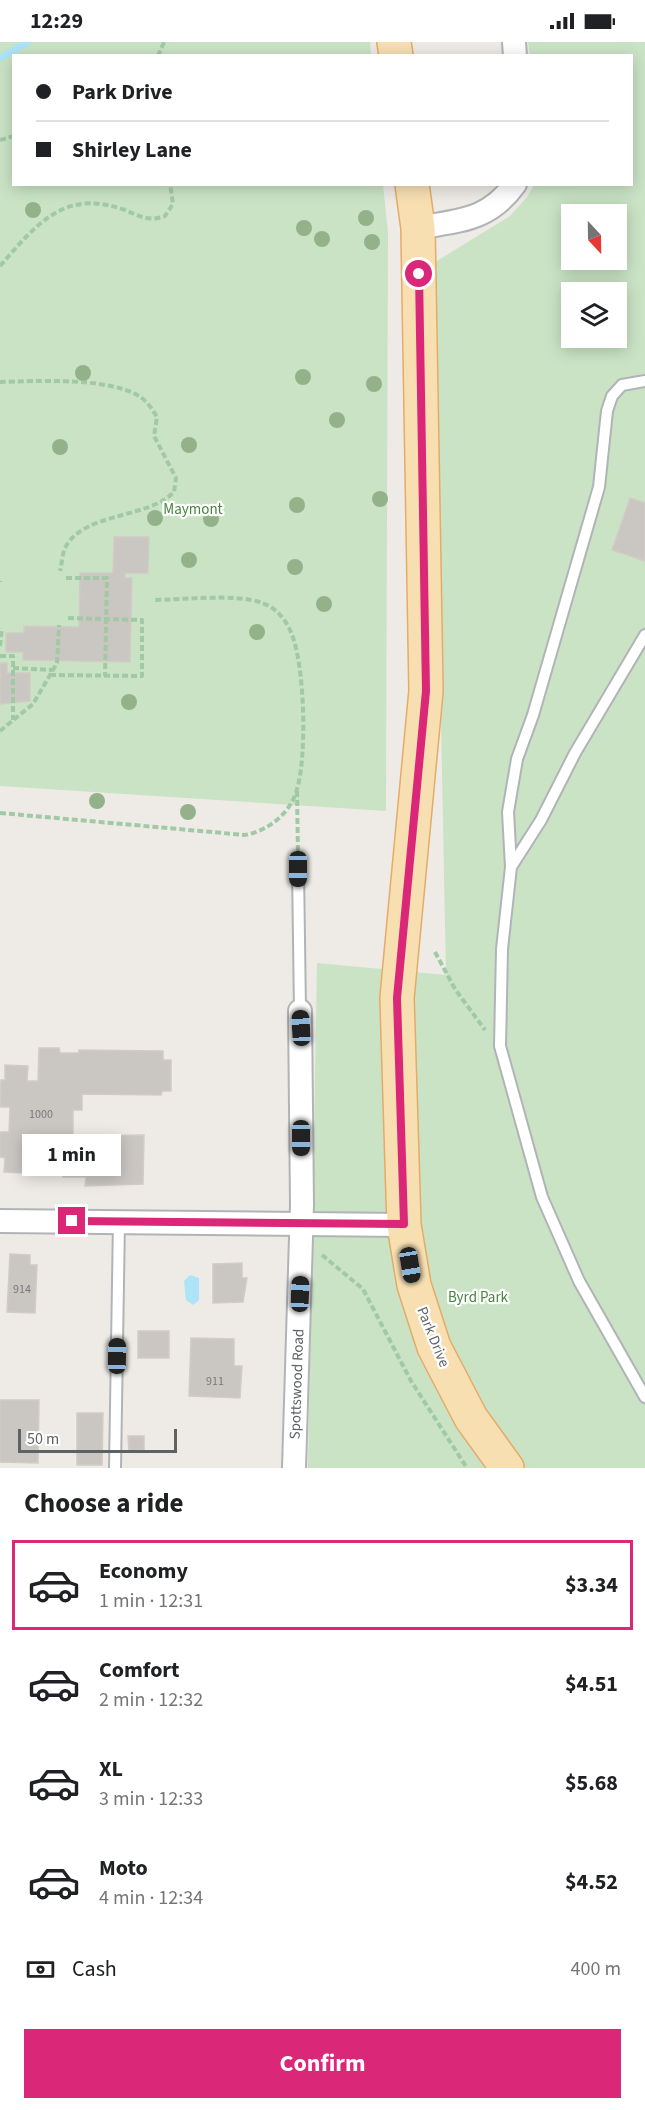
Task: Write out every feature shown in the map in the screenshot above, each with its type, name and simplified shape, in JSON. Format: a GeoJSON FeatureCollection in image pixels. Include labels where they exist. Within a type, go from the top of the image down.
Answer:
{"type":"FeatureCollection","features":[{"type":"Feature","properties":{"kind":"main road","name":"Park Drive"},"geometry":{"type":"LineString","coordinates":[[412,186],[418,228],[426,691],[397,998],[404,1224],[414,1286],[434,1347],[471,1418],[507,1468]]}},
{"type":"Feature","properties":{"kind":"street"},"geometry":{"type":"LineString","coordinates":[[418,228],[469,219],[490,211],[505,199],[514,186]]}},
{"type":"Feature","properties":{"kind":"street","name":"Spottswood Road"},"geometry":{"type":"LineString","coordinates":[[294,1468],[301,1224],[300,1011]]}},
{"type":"Feature","properties":{"kind":"street"},"geometry":{"type":"LineString","coordinates":[[0,1221],[404,1224]]}},
{"type":"Feature","properties":{"kind":"lane"},"geometry":{"type":"LineString","coordinates":[[645,381],[622,385],[612,396],[607,411],[599,487],[536,703],[517,759],[508,812],[511,867],[502,949],[500,1046],[542,1197],[579,1281],[645,1397]]}},
{"type":"Feature","properties":{"kind":"lane"},"geometry":{"type":"LineString","coordinates":[[511,867],[541,820],[575,753],[645,636]]}},
{"type":"Feature","properties":{"kind":"lane"},"geometry":{"type":"LineString","coordinates":[[298,869],[300,1011]]}},
{"type":"Feature","properties":{"kind":"lane"},"geometry":{"type":"LineString","coordinates":[[115,1468],[119,1221]]}},
{"type":"Feature","properties":{"kind":"path"},"geometry":{"type":"LineString","coordinates":[[0,266],[38,224],[61,209],[74,205],[109,204],[149,219],[165,216],[173,204],[170,186]]}},
{"type":"Feature","properties":{"kind":"path"},"geometry":{"type":"LineString","coordinates":[[0,382],[83,383],[117,387],[140,396],[157,417],[154,436],[176,478],[174,492],[164,502],[104,521],[75,536],[64,551],[60,571]]}},
{"type":"Feature","properties":{"kind":"path"},"geometry":{"type":"LineString","coordinates":[[66,578],[107,578],[105,676]]}},
{"type":"Feature","properties":{"kind":"path"},"geometry":{"type":"LineString","coordinates":[[153,600],[245,599],[262,603],[285,621],[296,646],[300,675],[302,748],[297,791],[298,869]]}},
{"type":"Feature","properties":{"kind":"path"},"geometry":{"type":"LineString","coordinates":[[50,675],[142,676],[142,621],[67,618]]}},
{"type":"Feature","properties":{"kind":"path"},"geometry":{"type":"LineString","coordinates":[[0,731],[33,704],[57,663],[59,626]]}},
{"type":"Feature","properties":{"kind":"path"},"geometry":{"type":"LineString","coordinates":[[0,646],[2,628]]}},
{"type":"Feature","properties":{"kind":"path"},"geometry":{"type":"LineString","coordinates":[[0,656],[14,657],[13,720]]}},
{"type":"Feature","properties":{"kind":"path"},"geometry":{"type":"LineString","coordinates":[[14,668],[53,670]]}},
{"type":"Feature","properties":{"kind":"path"},"geometry":{"type":"LineString","coordinates":[[0,813],[245,835],[265,829],[275,822],[297,791]]}},
{"type":"Feature","properties":{"kind":"path"},"geometry":{"type":"LineString","coordinates":[[435,952],[455,989],[488,1035],[500,1046]]}},
{"type":"Feature","properties":{"kind":"path"},"geometry":{"type":"LineString","coordinates":[[320,1252],[363,1288],[411,1381],[467,1468]]}},
{"type":"Feature","properties":{"kind":"green space","name":"Maymont"},"geometry":{"type":"Polygon","coordinates":[[[0,42],[370,42],[371,54],[12,54],[12,186],[383,186],[388,232],[386,811],[0,786],[0,42]]]}},
{"type":"Feature","properties":{"kind":"green space","name":"Byrd Park"},"geometry":{"type":"Polygon","coordinates":[[[528,42],[645,42],[645,1468],[308,1468],[317,963],[446,975],[432,264],[510,216],[533,186],[633,186],[633,54],[530,54],[528,42]]]}},
{"type":"Feature","properties":{"kind":"water"},"geometry":{"type":"Polygon","coordinates":[[[190,1275],[199,1278],[199,1300],[193,1305],[186,1300],[184,1281],[190,1275]]]}},
{"type":"Feature","properties":{"kind":"building"},"geometry":{"type":"Polygon","coordinates":[[[630,498],[645,503],[645,561],[612,550],[630,498]]]}},
{"type":"Feature","properties":{"kind":"building"},"geometry":{"type":"Polygon","coordinates":[[[114,537],[149,537],[148,573],[125,573],[125,578],[132,578],[130,662],[23,660],[23,652],[6,652],[6,633],[24,633],[24,626],[79,627],[80,573],[113,573],[114,537]]]}},
{"type":"Feature","properties":{"kind":"building"},"geometry":{"type":"Polygon","coordinates":[[[0,663],[7,663],[7,673],[30,673],[30,701],[0,704],[0,663]]]}},
{"type":"Feature","properties":{"kind":"building"},"geometry":{"type":"Polygon","coordinates":[[[39,1048],[59,1048],[60,1053],[79,1053],[79,1050],[163,1051],[163,1060],[171,1060],[171,1091],[162,1091],[161,1095],[82,1094],[82,1110],[73,1110],[73,1136],[144,1135],[143,1184],[85,1186],[86,1177],[63,1177],[64,1155],[24,1157],[24,1173],[4,1172],[5,1158],[0,1157],[0,1132],[9,1132],[10,1107],[0,1107],[1,1080],[5,1080],[5,1065],[28,1066],[27,1081],[38,1081],[39,1048]]]}},
{"type":"Feature","properties":{"kind":"building"},"geometry":{"type":"Polygon","coordinates":[[[10,1254],[30,1255],[30,1265],[37,1265],[35,1313],[7,1312],[10,1254]]]}},
{"type":"Feature","properties":{"kind":"building"},"geometry":{"type":"Polygon","coordinates":[[[242,1263],[242,1278],[247,1278],[243,1302],[213,1303],[213,1264],[242,1263]]]}},
{"type":"Feature","properties":{"kind":"building"},"geometry":{"type":"Polygon","coordinates":[[[138,1331],[169,1331],[169,1358],[138,1358],[138,1331]]]}},
{"type":"Feature","properties":{"kind":"building"},"geometry":{"type":"Polygon","coordinates":[[[191,1338],[234,1339],[234,1366],[242,1366],[240,1398],[189,1396],[191,1338]]]}},
{"type":"Feature","properties":{"kind":"building"},"geometry":{"type":"Polygon","coordinates":[[[0,1400],[39,1400],[38,1463],[0,1462],[0,1400]]]}},
{"type":"Feature","properties":{"kind":"building"},"geometry":{"type":"Polygon","coordinates":[[[77,1413],[103,1413],[102,1465],[77,1465],[77,1413]]]}},
{"type":"Feature","properties":{"kind":"building"},"geometry":{"type":"Polygon","coordinates":[[[128,1436],[144,1436],[144,1450],[129,1451],[128,1436]]]}},
{"type":"Feature","properties":{"kind":"waterway"},"geometry":{"type":"LineString","coordinates":[[0,58],[28,42]]}},
{"type":"Feature","properties":{"kind":"route"},"geometry":{"type":"LineString","coordinates":[[72,1221],[404,1224],[397,998],[426,691],[419,274]]}}]}
